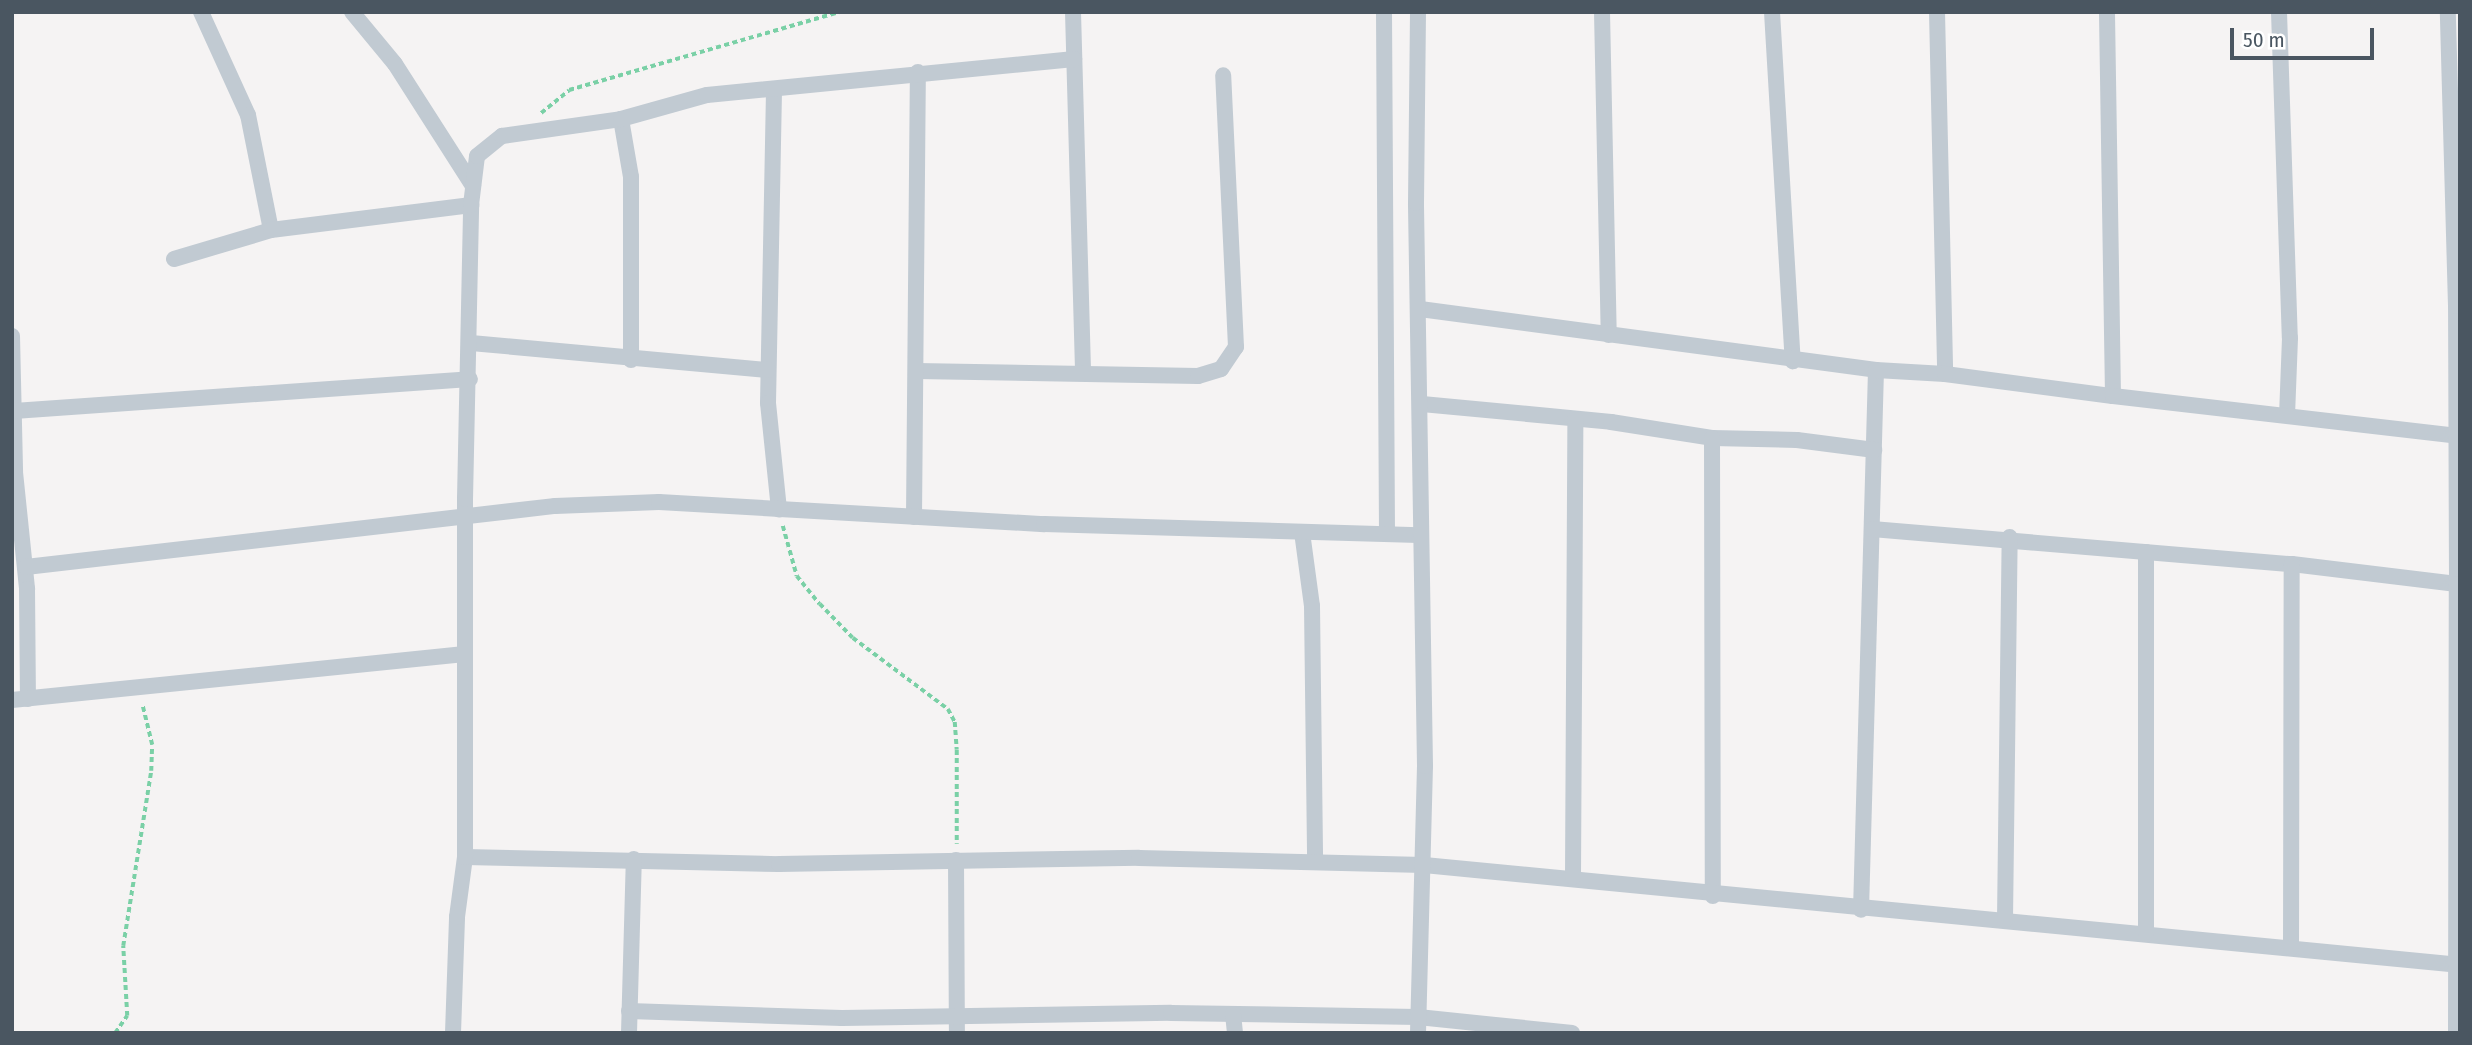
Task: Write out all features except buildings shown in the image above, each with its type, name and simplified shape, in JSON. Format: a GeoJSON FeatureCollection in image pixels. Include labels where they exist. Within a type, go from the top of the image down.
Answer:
{"type":"FeatureCollection","features":[{"type":"Feature","properties":{"kind":"street"},"geometry":{"type":"LineString","coordinates":[[201,12],[248,115],[271,230]]}},
{"type":"Feature","properties":{"kind":"street"},"geometry":{"type":"LineString","coordinates":[[352,12],[389,55],[473,186]]}},
{"type":"Feature","properties":{"kind":"street"},"geometry":{"type":"LineString","coordinates":[[1073,12],[1083,373]]}},
{"type":"Feature","properties":{"kind":"street"},"geometry":{"type":"LineString","coordinates":[[1384,12],[1387,534]]}},
{"type":"Feature","properties":{"kind":"street"},"geometry":{"type":"LineString","coordinates":[[1418,12],[1422,404],[1419,535],[1424,864],[1418,1025]]}},
{"type":"Feature","properties":{"kind":"street"},"geometry":{"type":"LineString","coordinates":[[1602,12],[1609,335]]}},
{"type":"Feature","properties":{"kind":"street"},"geometry":{"type":"LineString","coordinates":[[1772,12],[1793,361]]}},
{"type":"Feature","properties":{"kind":"street"},"geometry":{"type":"LineString","coordinates":[[1937,12],[1945,374]]}},
{"type":"Feature","properties":{"kind":"street"},"geometry":{"type":"LineString","coordinates":[[2107,12],[2113,396]]}},
{"type":"Feature","properties":{"kind":"street"},"geometry":{"type":"LineString","coordinates":[[2279,12],[2290,338],[2287,415]]}},
{"type":"Feature","properties":{"kind":"street"},"geometry":{"type":"LineString","coordinates":[[2448,12],[2457,435],[2458,965],[2455,1033]]}},
{"type":"Feature","properties":{"kind":"street"},"geometry":{"type":"LineString","coordinates":[[453,1033],[457,917],[465,857],[465,516],[471,343],[471,205],[477,156],[486,144],[527,131],[621,119],[707,95],[774,91],[918,72],[1074,59]]}},
{"type":"Feature","properties":{"kind":"street"},"geometry":{"type":"LineString","coordinates":[[914,517],[918,72]]}},
{"type":"Feature","properties":{"kind":"street"},"geometry":{"type":"LineString","coordinates":[[917,371],[1198,376],[1221,369],[1236,347],[1223,75]]}},
{"type":"Feature","properties":{"kind":"street"},"geometry":{"type":"LineString","coordinates":[[774,91],[768,370],[779,509]]}},
{"type":"Feature","properties":{"kind":"street"},"geometry":{"type":"LineString","coordinates":[[621,119],[631,177],[631,360]]}},
{"type":"Feature","properties":{"kind":"street"},"geometry":{"type":"LineString","coordinates":[[174,258],[271,230],[471,205]]}},
{"type":"Feature","properties":{"kind":"street"},"geometry":{"type":"LineString","coordinates":[[1420,309],[1793,361],[1945,374],[2457,435]]}},
{"type":"Feature","properties":{"kind":"street"},"geometry":{"type":"LineString","coordinates":[[12,336],[15,472],[26,567],[20,699],[464,654]]}},
{"type":"Feature","properties":{"kind":"street"},"geometry":{"type":"LineString","coordinates":[[471,343],[631,360],[768,370]]}},
{"type":"Feature","properties":{"kind":"street"},"geometry":{"type":"LineString","coordinates":[[1861,911],[1876,370]]}},
{"type":"Feature","properties":{"kind":"street"},"geometry":{"type":"LineString","coordinates":[[14,411],[470,379]]}},
{"type":"Feature","properties":{"kind":"street"},"geometry":{"type":"LineString","coordinates":[[1422,404],[1575,419],[1712,438],[1797,440],[1874,450]]}},
{"type":"Feature","properties":{"kind":"street"},"geometry":{"type":"LineString","coordinates":[[1573,877],[1575,419]]}},
{"type":"Feature","properties":{"kind":"street"},"geometry":{"type":"LineString","coordinates":[[1712,438],[1713,896]]}},
{"type":"Feature","properties":{"kind":"street"},"geometry":{"type":"LineString","coordinates":[[26,567],[465,516],[659,502],[914,517],[1419,535]]}},
{"type":"Feature","properties":{"kind":"street"},"geometry":{"type":"LineString","coordinates":[[1872,529],[2010,537],[2292,564],[2457,584]]}},
{"type":"Feature","properties":{"kind":"street"},"geometry":{"type":"LineString","coordinates":[[1302,532],[1312,620],[1315,859]]}},
{"type":"Feature","properties":{"kind":"street"},"geometry":{"type":"LineString","coordinates":[[2005,920],[2010,537]]}},
{"type":"Feature","properties":{"kind":"street"},"geometry":{"type":"LineString","coordinates":[[2146,552],[2146,934]]}},
{"type":"Feature","properties":{"kind":"street"},"geometry":{"type":"LineString","coordinates":[[2291,948],[2292,564]]}},
{"type":"Feature","properties":{"kind":"street"},"geometry":{"type":"LineString","coordinates":[[465,857],[779,863],[1315,859],[1424,864],[1573,877],[1713,896],[1861,911],[2005,920],[2458,965]]}},
{"type":"Feature","properties":{"kind":"street"},"geometry":{"type":"LineString","coordinates":[[629,1033],[634,859]]}},
{"type":"Feature","properties":{"kind":"street"},"geometry":{"type":"LineString","coordinates":[[957,860],[957,1033]]}},
{"type":"Feature","properties":{"kind":"street"},"geometry":{"type":"LineString","coordinates":[[629,1011],[781,1025],[957,1015],[1233,1014],[1572,1033]]}},
{"type":"Feature","properties":{"kind":"street"},"geometry":{"type":"LineString","coordinates":[[1233,1014],[1234,1033]]}},
{"type":"Feature","properties":{"kind":"path"},"geometry":{"type":"LineString","coordinates":[[527,131],[548,104],[569,90],[840,12]]}},
{"type":"Feature","properties":{"kind":"path"},"geometry":{"type":"LineString","coordinates":[[779,509],[797,576],[853,638],[928,690],[955,722],[957,860]]}},
{"type":"Feature","properties":{"kind":"path"},"geometry":{"type":"LineString","coordinates":[[115,1033],[127,1016],[123,946],[151,771],[148,722],[137,688]]}}]}
